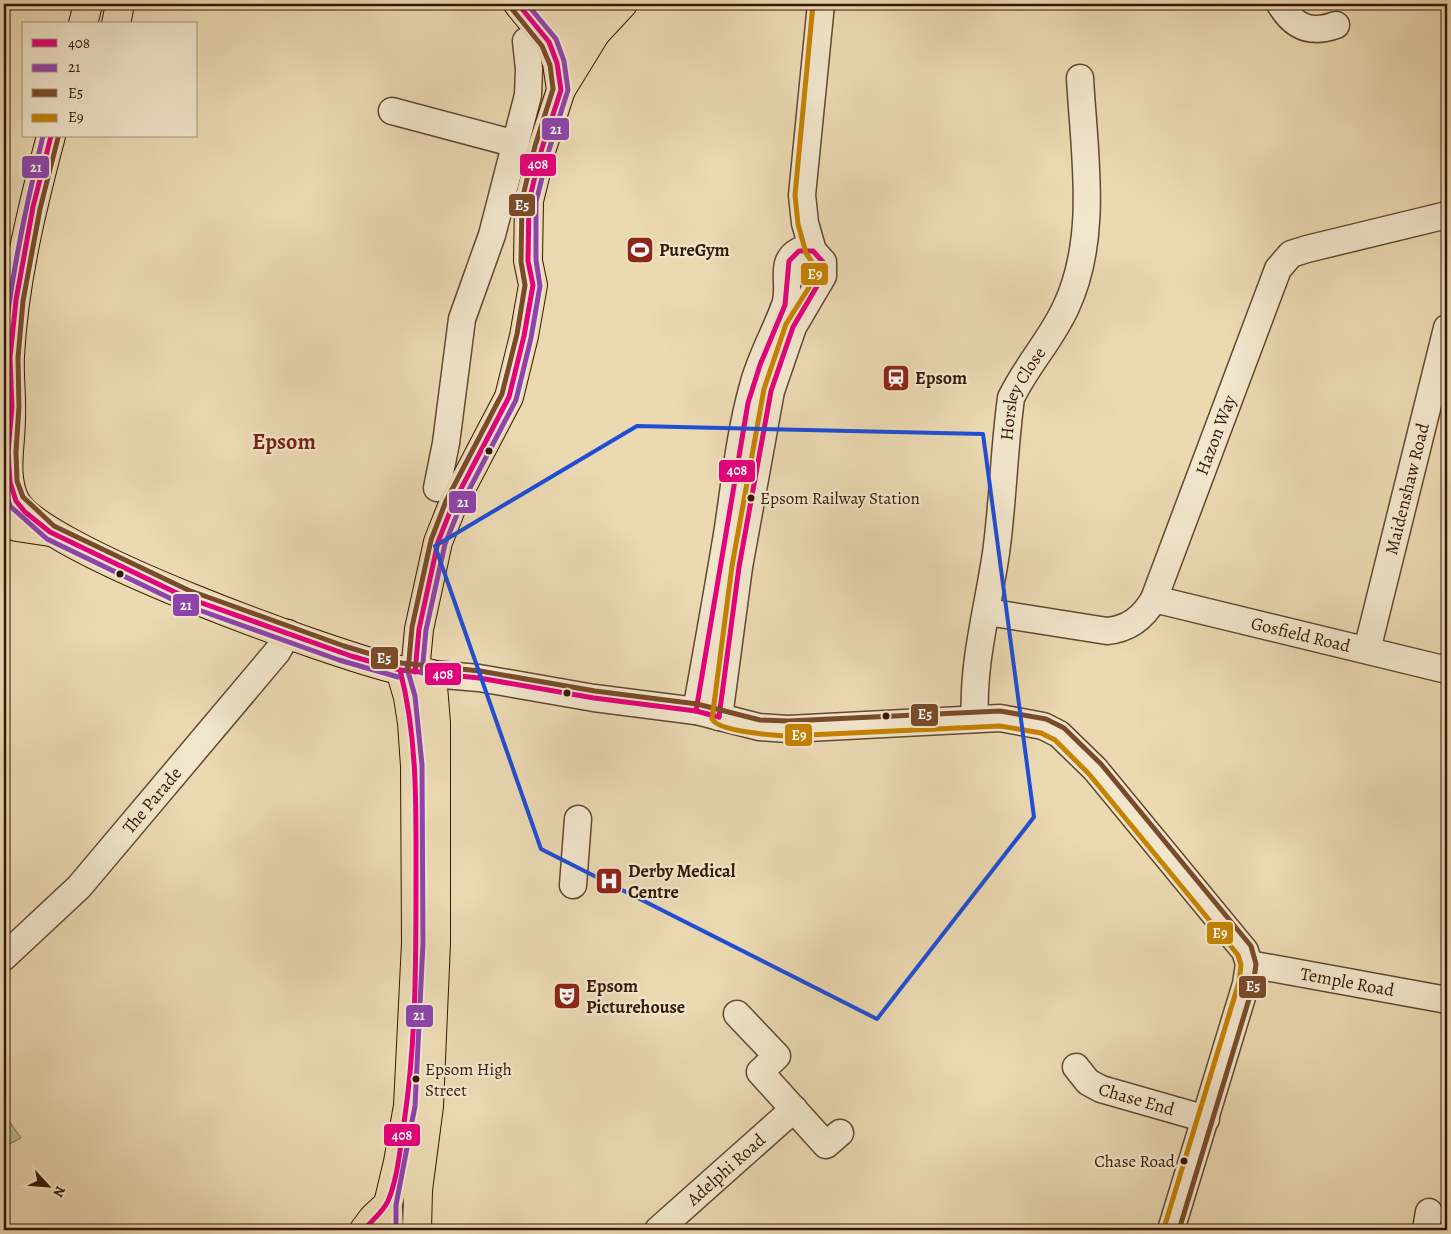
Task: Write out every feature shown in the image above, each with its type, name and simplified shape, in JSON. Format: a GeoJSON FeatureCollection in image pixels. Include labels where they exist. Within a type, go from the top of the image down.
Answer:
{"type":"FeatureCollection","features":[{"type":"Feature","properties":{"kind":"main road"},"geometry":{"type":"LineString","coordinates":[[116,22],[120,4]]}},
{"type":"Feature","properties":{"kind":"main road"},"geometry":{"type":"LineString","coordinates":[[518,4],[538,42],[557,63],[561,90]]}},
{"type":"Feature","properties":{"kind":"main road"},"geometry":{"type":"LineString","coordinates":[[528,4],[600,29]]}},
{"type":"Feature","properties":{"kind":"main road"},"geometry":{"type":"LineString","coordinates":[[364,1230],[373,1218],[388,1217],[408,1106],[416,943],[415,766],[408,696],[416,672],[419,629],[438,542],[453,504],[509,397],[524,336],[533,286],[528,261],[529,201],[542,148],[561,90],[600,29],[624,4]]}},
{"type":"Feature","properties":{"kind":"main road"},"geometry":{"type":"LineString","coordinates":[[538,42],[600,29]]}},
{"type":"Feature","properties":{"kind":"main road"},"geometry":{"type":"LineString","coordinates":[[50,138],[33,206],[16,300],[10,358],[12,407],[6,454],[16,501],[14,516],[185,596],[342,653],[416,672]]}},
{"type":"Feature","properties":{"kind":"main road"},"geometry":{"type":"LineString","coordinates":[[416,672],[436,722],[436,943],[429,1106],[418,1190],[417,1230]]}},
{"type":"Feature","properties":{"kind":"street"},"geometry":{"type":"LineString","coordinates":[[708,714],[742,433],[752,387],[764,352],[788,295],[786,267],[788,260],[799,251],[813,251],[805,223],[802,194],[821,4]]}},
{"type":"Feature","properties":{"kind":"street"},"geometry":{"type":"LineString","coordinates":[[1280,4],[1294,20],[1306,28],[1320,31],[1336,24]]}},
{"type":"Feature","properties":{"kind":"street"},"geometry":{"type":"LineString","coordinates":[[437,488],[446,444],[462,319],[492,235],[528,95],[529,69],[538,42]]}},
{"type":"Feature","properties":{"kind":"street","name":"Horsley Close"},"geometry":{"type":"LineString","coordinates":[[975,719],[974,689],[977,659],[987,612],[1001,510],[1011,398],[1022,376],[1058,323],[1070,297],[1081,258],[1087,199],[1080,78]]}},
{"type":"Feature","properties":{"kind":"street"},"geometry":{"type":"LineString","coordinates":[[392,111],[516,144]]}},
{"type":"Feature","properties":{"kind":"street","name":"Hazon Way"},"geometry":{"type":"LineString","coordinates":[[987,612],[1107,631],[1120,629],[1146,613],[1154,599],[1278,269],[1291,254],[1447,215]]}},
{"type":"Feature","properties":{"kind":"street","name":"Maidenshaw Road"},"geometry":{"type":"LineString","coordinates":[[1367,650],[1447,328]]}},
{"type":"Feature","properties":{"kind":"street","name":"Gosfield Road"},"geometry":{"type":"LineString","coordinates":[[1154,599],[1447,670]]}},
{"type":"Feature","properties":{"kind":"street","name":"The Parade"},"geometry":{"type":"LineString","coordinates":[[9,942],[79,887],[276,652],[288,633]]}},
{"type":"Feature","properties":{"kind":"street"},"geometry":{"type":"LineString","coordinates":[[416,672],[479,678],[594,698],[708,714],[759,727],[788,729],[1000,718],[1043,726],[1059,734],[1095,769],[1245,951],[1249,964],[1246,984],[1171,1230]]}},
{"type":"Feature","properties":{"kind":"street"},"geometry":{"type":"LineString","coordinates":[[573,885],[578,818]]}},
{"type":"Feature","properties":{"kind":"street","name":"Temple Road"},"geometry":{"type":"LineString","coordinates":[[1249,964],[1447,1000]]}},
{"type":"Feature","properties":{"kind":"street"},"geometry":{"type":"LineString","coordinates":[[737,1014],[777,1056],[760,1072],[826,1145],[840,1133]]}},
{"type":"Feature","properties":{"kind":"street","name":"Chase End"},"geometry":{"type":"LineString","coordinates":[[1076,1067],[1088,1082],[1100,1089],[1206,1120]]}},
{"type":"Feature","properties":{"kind":"street","name":"Adelphi Road"},"geometry":{"type":"LineString","coordinates":[[658,1230],[794,1108]]}},
{"type":"Feature","properties":{"kind":"highlighted area"},"geometry":{"type":"Polygon","coordinates":[[[637,426],[983,434],[1034,817],[877,1019],[541,849],[435,546],[637,426]]]}},
{"type":"Feature","properties":{"kind":"green space"},"geometry":{"type":"Polygon","coordinates":[[[4,1114],[21,1138],[4,1147],[4,1114]]]}},
{"type":"Feature","properties":{"kind":"transit line","name":"408"},"geometry":{"type":"LineString","coordinates":[[415,672],[419,629],[438,542],[453,504],[509,397],[524,336],[533,285],[528,261],[529,201],[542,148],[561,90],[557,63],[549,42],[518,4]]}},
{"type":"Feature","properties":{"kind":"transit line","name":"21"},"geometry":{"type":"LineString","coordinates":[[422,673],[426,630],[445,544],[460,507],[516,400],[531,338],[540,286],[536,260],[536,202],[549,150],[568,90],[564,61],[556,39],[527,4]]}},
{"type":"Feature","properties":{"kind":"transit line","name":"E9"},"geometry":{"type":"LineString","coordinates":[[813,4],[795,195],[798,224],[806,253],[816,268],[813,281],[786,324],[764,389],[732,566],[712,719],[725,727],[735,730],[787,736],[1000,726],[1041,733],[1055,740],[1089,774],[1238,955],[1241,965],[1239,982],[1164,1228]]}},
{"type":"Feature","properties":{"kind":"transit line","name":"E5"},"geometry":{"type":"LineString","coordinates":[[408,671],[412,627],[431,540],[446,501],[502,394],[517,334],[525,285],[521,262],[522,200],[535,146],[553,89],[550,65],[542,46],[512,9]]}},
{"type":"Feature","properties":{"kind":"transit line","name":"21"},"geometry":{"type":"LineString","coordinates":[[4,346],[20,240],[43,138]]}},
{"type":"Feature","properties":{"kind":"transit line","name":"408"},"geometry":{"type":"LineString","coordinates":[[50,138],[33,207],[16,300],[10,358],[12,407],[8,452],[10,482],[16,501],[25,512],[50,532],[185,597],[351,656],[400,670],[479,678],[594,698],[696,711],[719,717]]}},
{"type":"Feature","properties":{"kind":"transit line","name":"E5"},"geometry":{"type":"LineString","coordinates":[[58,138],[40,209],[23,301],[18,358],[19,407],[16,452],[17,481],[23,497],[54,526],[188,590],[344,646],[401,663],[480,671],[595,691],[697,704],[760,720],[788,721],[1000,711],[1046,719],[1064,728],[1101,764],[1251,946],[1256,964],[1253,986],[1179,1230]]}},
{"type":"Feature","properties":{"kind":"transit line","name":"408"},"geometry":{"type":"LineString","coordinates":[[696,711],[748,403],[760,365],[785,305],[789,261],[799,251],[813,251],[823,262],[823,276],[793,327],[771,391],[739,567],[719,717]]}},
{"type":"Feature","properties":{"kind":"transit line","name":"21"},"geometry":{"type":"LineString","coordinates":[[4,487],[10,506],[47,539],[182,604],[339,660],[398,677]]}},
{"type":"Feature","properties":{"kind":"transit line","name":"21"},"geometry":{"type":"LineString","coordinates":[[396,1230],[396,1205],[415,1106],[423,943],[422,765],[415,696],[407,668]]}},
{"type":"Feature","properties":{"kind":"transit line","name":"408"},"geometry":{"type":"LineString","coordinates":[[364,1230],[386,1205],[394,1182],[408,1093],[413,1033],[416,942],[415,775],[410,722],[400,670]]}},
{"type":"Feature","properties":{"kind":"place","name":"PureGym"},"geometry":{"type":"Point","coordinates":[640,250]}},
{"type":"Feature","properties":{"kind":"place","name":"Epsom"},"geometry":{"type":"Point","coordinates":[896,378]}},
{"type":"Feature","properties":{"kind":"place","name":"Epsom Railway Station"},"geometry":{"type":"Point","coordinates":[751,498]}},
{"type":"Feature","properties":{"kind":"place","name":"Derby Medical Centre"},"geometry":{"type":"Point","coordinates":[609,881]}},
{"type":"Feature","properties":{"kind":"place","name":"Epsom Picturehouse"},"geometry":{"type":"Point","coordinates":[567,996]}},
{"type":"Feature","properties":{"kind":"place","name":"Epsom High Street"},"geometry":{"type":"Point","coordinates":[416,1079]}},
{"type":"Feature","properties":{"kind":"place","name":"Chase Road"},"geometry":{"type":"Point","coordinates":[1184,1161]}},
{"type":"Feature","properties":{"kind":"district","name":"Epsom"},"geometry":{"type":"Point","coordinates":[284,441]}}]}
